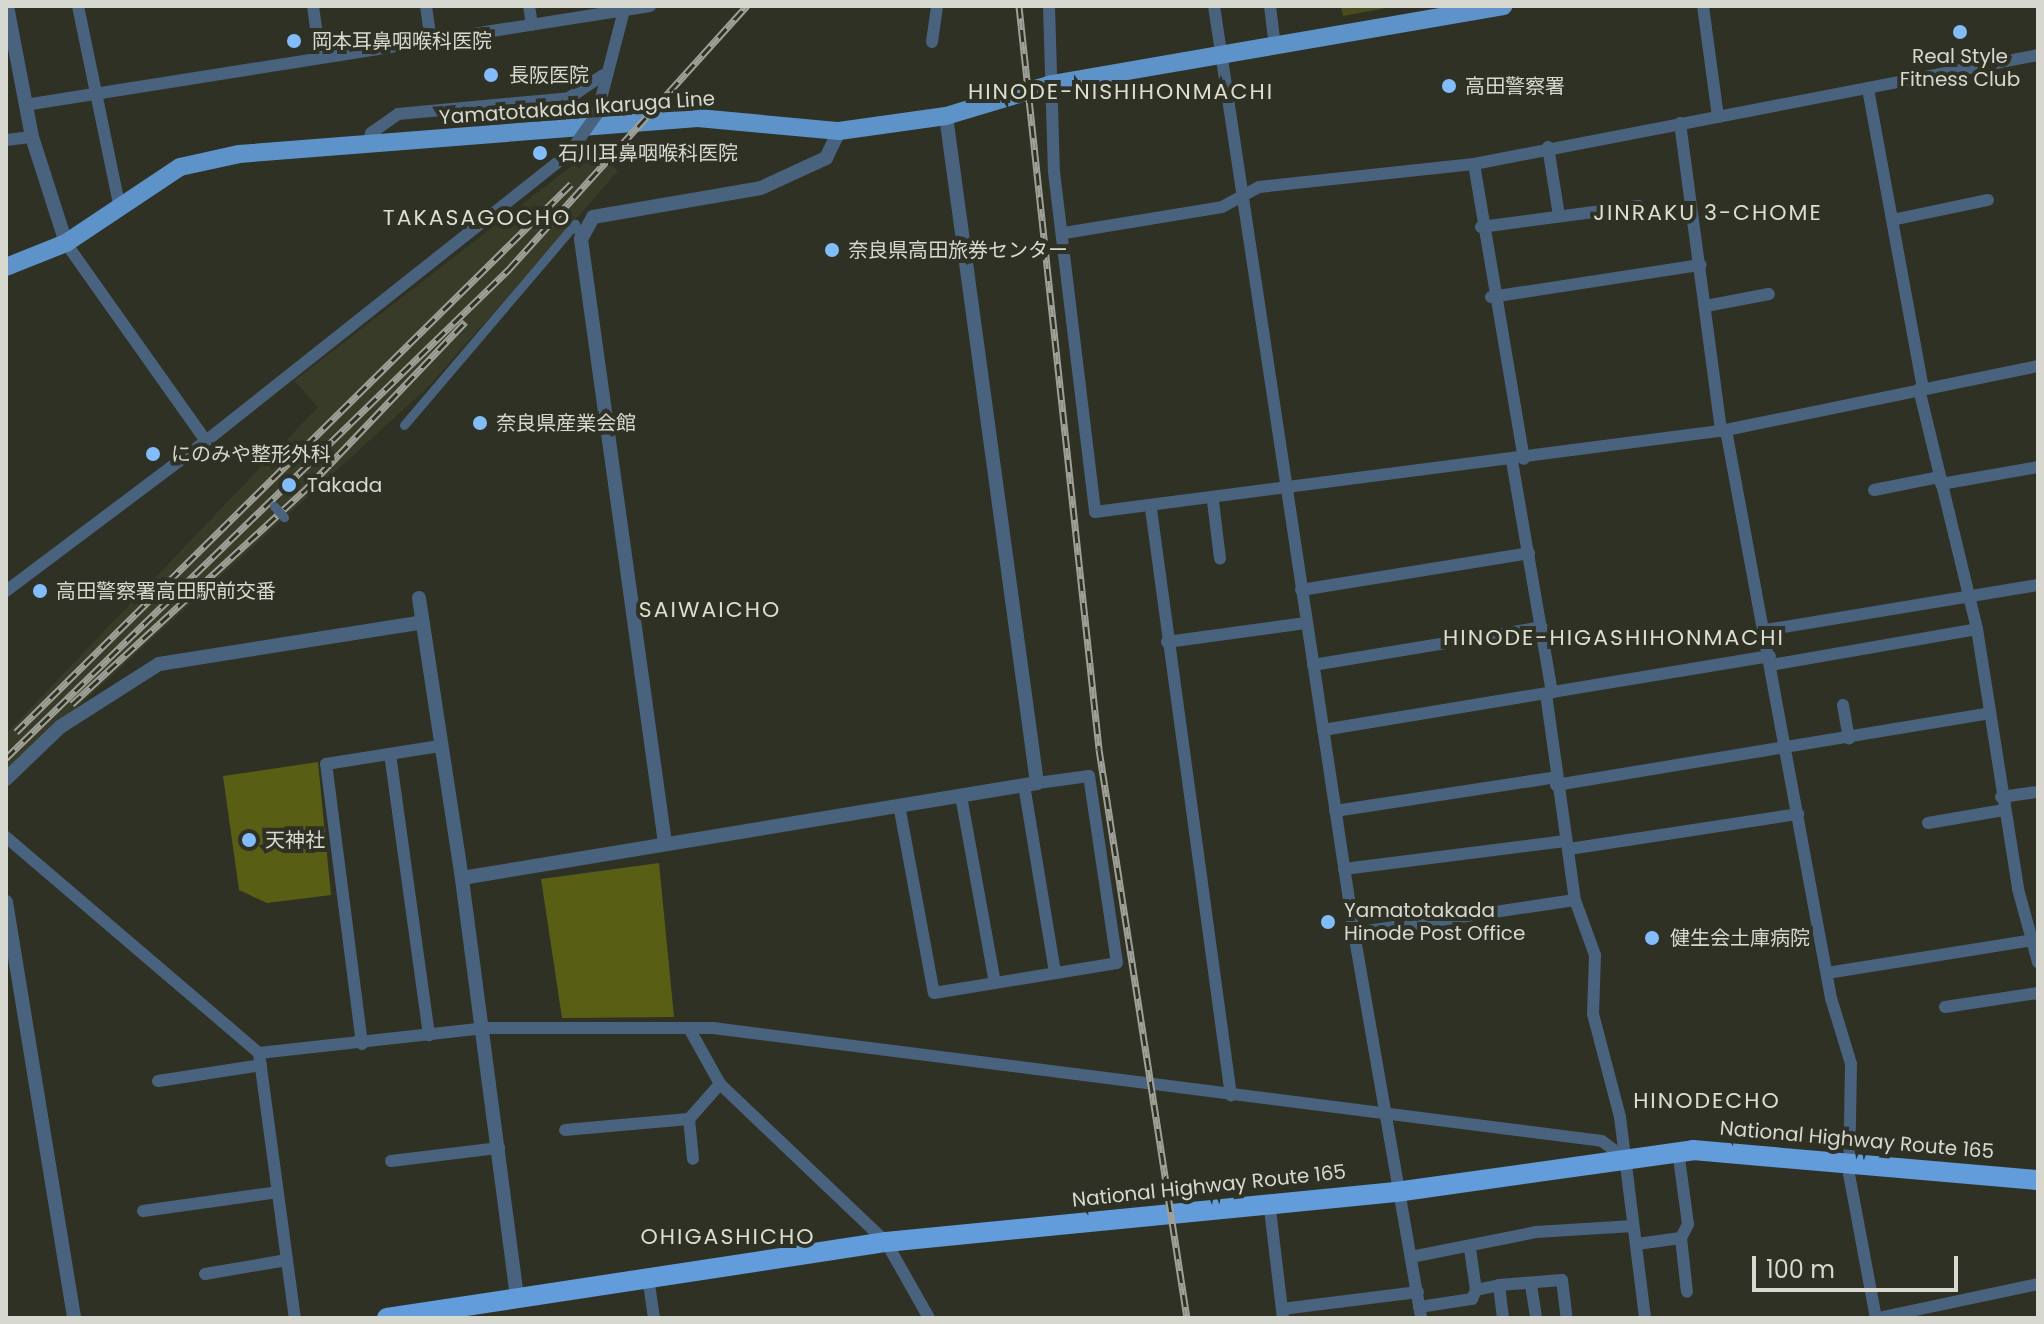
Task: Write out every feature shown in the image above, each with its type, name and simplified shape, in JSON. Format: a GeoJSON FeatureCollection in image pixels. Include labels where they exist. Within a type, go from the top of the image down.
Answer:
{"type":"FeatureCollection","features":[{"type":"Feature","properties":{"kind":"highway","name":"National Highway Route 165"},"geometry":{"type":"LineString","coordinates":[[387,1318],[886,1242],[1269,1201],[1396,1192],[1622,1156],[1678,1151],[2038,1180]]}},
{"type":"Feature","properties":{"kind":"main road","name":"Yamatotakada Ikaruga Line"},"geometry":{"type":"LineString","coordinates":[[6,267],[66,243],[119,204],[180,167],[368,144],[698,118],[839,131],[946,116],[1052,84],[1503,6]]}},
{"type":"Feature","properties":{"kind":"street"},"geometry":{"type":"LineString","coordinates":[[7,6],[32,137],[66,243],[206,441]]}},
{"type":"Feature","properties":{"kind":"street"},"geometry":{"type":"LineString","coordinates":[[78,6],[119,204]]}},
{"type":"Feature","properties":{"kind":"street"},"geometry":{"type":"LineString","coordinates":[[313,6],[320,58]]}},
{"type":"Feature","properties":{"kind":"street"},"geometry":{"type":"LineString","coordinates":[[426,6],[431,40]]}},
{"type":"Feature","properties":{"kind":"street"},"geometry":{"type":"LineString","coordinates":[[529,6],[532,25]]}},
{"type":"Feature","properties":{"kind":"street"},"geometry":{"type":"LineString","coordinates":[[25,105],[650,6]]}},
{"type":"Feature","properties":{"kind":"street"},"geometry":{"type":"LineString","coordinates":[[932,42],[937,6]]}},
{"type":"Feature","properties":{"kind":"street"},"geometry":{"type":"LineString","coordinates":[[1049,6],[1064,233],[1095,512],[1213,501],[1723,430],[2038,366]]}},
{"type":"Feature","properties":{"kind":"street"},"geometry":{"type":"LineString","coordinates":[[1214,6],[1240,201],[1354,933],[1396,1192],[1420,1312],[1472,1299],[1476,1290],[1470,1249]]}},
{"type":"Feature","properties":{"kind":"street"},"geometry":{"type":"LineString","coordinates":[[1270,6],[1275,45]]}},
{"type":"Feature","properties":{"kind":"street"},"geometry":{"type":"LineString","coordinates":[[1703,6],[1718,117]]}},
{"type":"Feature","properties":{"kind":"street"},"geometry":{"type":"LineString","coordinates":[[6,591],[206,441],[570,152],[597,114],[602,76],[624,10]]}},
{"type":"Feature","properties":{"kind":"street"},"geometry":{"type":"LineString","coordinates":[[1064,233],[1240,201],[1259,187],[1474,164],[1548,147],[2038,55]]}},
{"type":"Feature","properties":{"kind":"street"},"geometry":{"type":"LineString","coordinates":[[368,144],[371,133],[398,114],[569,98],[602,76]]}},
{"type":"Feature","properties":{"kind":"street"},"geometry":{"type":"LineString","coordinates":[[1868,89],[1897,219],[1921,389],[1940,481],[1977,629],[2003,804],[2038,962]]}},
{"type":"Feature","properties":{"kind":"street"},"geometry":{"type":"LineString","coordinates":[[946,116],[1055,972]]}},
{"type":"Feature","properties":{"kind":"street"},"geometry":{"type":"LineString","coordinates":[[1680,123],[1723,430],[1766,630],[1784,749],[1827,973],[1851,1064],[1849,1163],[1881,1318],[2038,1284]]}},
{"type":"Feature","properties":{"kind":"street"},"geometry":{"type":"LineString","coordinates":[[581,239],[593,217],[761,188],[826,158],[839,131]]}},
{"type":"Feature","properties":{"kind":"street"},"geometry":{"type":"LineString","coordinates":[[6,140],[32,137]]}},
{"type":"Feature","properties":{"kind":"street"},"geometry":{"type":"LineString","coordinates":[[1548,147],[1559,216]]}},
{"type":"Feature","properties":{"kind":"street"},"geometry":{"type":"LineString","coordinates":[[1474,164],[1491,297],[1542,627],[1556,781],[1575,900],[1595,955],[1593,1014],[1620,1117],[1622,1156],[1637,1244],[1645,1318]]}},
{"type":"Feature","properties":{"kind":"street"},"geometry":{"type":"LineString","coordinates":[[1897,219],[1988,200]]}},
{"type":"Feature","properties":{"kind":"street"},"geometry":{"type":"LineString","coordinates":[[1481,227],[1639,206]]}},
{"type":"Feature","properties":{"kind":"street"},"geometry":{"type":"LineString","coordinates":[[404,425],[575,224],[581,239],[665,843]]}},
{"type":"Feature","properties":{"kind":"street"},"geometry":{"type":"LineString","coordinates":[[1491,297],[1701,265]]}},
{"type":"Feature","properties":{"kind":"street"},"geometry":{"type":"LineString","coordinates":[[1706,306],[1769,294]]}},
{"type":"Feature","properties":{"kind":"street"},"geometry":{"type":"LineString","coordinates":[[1874,490],[2038,467]]}},
{"type":"Feature","properties":{"kind":"street"},"geometry":{"type":"LineString","coordinates":[[1213,501],[1220,559]]}},
{"type":"Feature","properties":{"kind":"street"},"geometry":{"type":"LineString","coordinates":[[274,506],[284,517]]}},
{"type":"Feature","properties":{"kind":"street"},"geometry":{"type":"LineString","coordinates":[[1151,509],[1231,1096]]}},
{"type":"Feature","properties":{"kind":"street"},"geometry":{"type":"LineString","coordinates":[[1301,590],[1529,553]]}},
{"type":"Feature","properties":{"kind":"street"},"geometry":{"type":"LineString","coordinates":[[1766,630],[2038,585]]}},
{"type":"Feature","properties":{"kind":"street"},"geometry":{"type":"LineString","coordinates":[[419,598],[485,1028],[517,1297]]}},
{"type":"Feature","properties":{"kind":"street"},"geometry":{"type":"LineString","coordinates":[[6,779],[60,727],[159,664],[423,622]]}},
{"type":"Feature","properties":{"kind":"street"},"geometry":{"type":"LineString","coordinates":[[1167,642],[1306,623]]}},
{"type":"Feature","properties":{"kind":"street"},"geometry":{"type":"LineString","coordinates":[[1313,665],[1542,627]]}},
{"type":"Feature","properties":{"kind":"street"},"geometry":{"type":"LineString","coordinates":[[1323,730],[1977,629]]}},
{"type":"Feature","properties":{"kind":"street"},"geometry":{"type":"LineString","coordinates":[[1843,705],[1849,738]]}},
{"type":"Feature","properties":{"kind":"street"},"geometry":{"type":"LineString","coordinates":[[1335,811],[1784,749],[1990,713]]}},
{"type":"Feature","properties":{"kind":"street"},"geometry":{"type":"LineString","coordinates":[[362,1044],[326,764],[440,746]]}},
{"type":"Feature","properties":{"kind":"street"},"geometry":{"type":"LineString","coordinates":[[390,754],[429,1035]]}},
{"type":"Feature","properties":{"kind":"street"},"geometry":{"type":"LineString","coordinates":[[462,878],[665,843],[899,805],[961,796],[1031,784],[1089,776],[1117,963],[934,993],[899,805]]}},
{"type":"Feature","properties":{"kind":"street"},"geometry":{"type":"LineString","coordinates":[[1928,823],[2038,792]]}},
{"type":"Feature","properties":{"kind":"street"},"geometry":{"type":"LineString","coordinates":[[961,796],[995,983]]}},
{"type":"Feature","properties":{"kind":"street"},"geometry":{"type":"LineString","coordinates":[[1344,869],[1567,845],[1798,814]]}},
{"type":"Feature","properties":{"kind":"street"},"geometry":{"type":"LineString","coordinates":[[6,837],[260,1059],[295,1318]]}},
{"type":"Feature","properties":{"kind":"street"},"geometry":{"type":"LineString","coordinates":[[1354,933],[1575,900]]}},
{"type":"Feature","properties":{"kind":"street"},"geometry":{"type":"LineString","coordinates":[[6,902],[74,1318]]}},
{"type":"Feature","properties":{"kind":"street"},"geometry":{"type":"LineString","coordinates":[[1827,973],[2033,933]]}},
{"type":"Feature","properties":{"kind":"street"},"geometry":{"type":"LineString","coordinates":[[1945,1007],[2038,993]]}},
{"type":"Feature","properties":{"kind":"street"},"geometry":{"type":"LineString","coordinates":[[158,1081],[260,1059],[485,1028],[690,1030],[1602,1141],[1622,1156]]}},
{"type":"Feature","properties":{"kind":"street"},"geometry":{"type":"LineString","coordinates":[[690,1030],[720,1084],[886,1242],[929,1318]]}},
{"type":"Feature","properties":{"kind":"street"},"geometry":{"type":"LineString","coordinates":[[565,1130],[689,1119],[720,1084]]}},
{"type":"Feature","properties":{"kind":"street"},"geometry":{"type":"LineString","coordinates":[[689,1119],[693,1159]]}},
{"type":"Feature","properties":{"kind":"street"},"geometry":{"type":"LineString","coordinates":[[391,1161],[499,1148]]}},
{"type":"Feature","properties":{"kind":"street"},"geometry":{"type":"LineString","coordinates":[[1678,1151],[1688,1224],[1681,1238],[1687,1292]]}},
{"type":"Feature","properties":{"kind":"street"},"geometry":{"type":"LineString","coordinates":[[143,1211],[278,1192]]}},
{"type":"Feature","properties":{"kind":"street"},"geometry":{"type":"LineString","coordinates":[[1269,1201],[1282,1314],[1339,1302],[1418,1292]]}},
{"type":"Feature","properties":{"kind":"street"},"geometry":{"type":"LineString","coordinates":[[1411,1257],[1470,1249],[1513,1235],[1633,1226]]}},
{"type":"Feature","properties":{"kind":"street"},"geometry":{"type":"LineString","coordinates":[[1637,1244],[1681,1238]]}},
{"type":"Feature","properties":{"kind":"street"},"geometry":{"type":"LineString","coordinates":[[205,1274],[287,1260]]}},
{"type":"Feature","properties":{"kind":"street"},"geometry":{"type":"LineString","coordinates":[[648,1277],[654,1318]]}},
{"type":"Feature","properties":{"kind":"street"},"geometry":{"type":"LineString","coordinates":[[1476,1290],[1562,1280],[1567,1318]]}},
{"type":"Feature","properties":{"kind":"street"},"geometry":{"type":"LineString","coordinates":[[1499,1285],[1503,1318]]}},
{"type":"Feature","properties":{"kind":"street"},"geometry":{"type":"LineString","coordinates":[[1531,1285],[1536,1318]]}},
{"type":"Feature","properties":{"kind":"street"},"geometry":{"type":"LineString","coordinates":[[1339,1302],[1341,1318]]}},
{"type":"Feature","properties":{"kind":"shaded area"},"geometry":{"type":"Polygon","coordinates":[[[1341,6],[1397,6],[1343,16],[1341,6]]]}},
{"type":"Feature","properties":{"kind":"shaded area"},"geometry":{"type":"Polygon","coordinates":[[[595,148],[618,171],[427,388],[6,772],[6,734],[318,407],[294,381],[595,148]]]}},
{"type":"Feature","properties":{"kind":"shaded area"},"geometry":{"type":"Polygon","coordinates":[[[318,762],[331,895],[267,903],[239,890],[223,776],[318,762]]]}},
{"type":"Feature","properties":{"kind":"shaded area"},"geometry":{"type":"Polygon","coordinates":[[[659,863],[674,1017],[562,1018],[541,879],[659,863]]]}},
{"type":"Feature","properties":{"kind":"railway"},"geometry":{"type":"LineString","coordinates":[[6,758],[509,269],[747,6]]}},
{"type":"Feature","properties":{"kind":"railway"},"geometry":{"type":"LineString","coordinates":[[1019,6],[1099,749],[1187,1318]]}},
{"type":"Feature","properties":{"kind":"railway"},"geometry":{"type":"LineString","coordinates":[[16,732],[571,184]]}},
{"type":"Feature","properties":{"kind":"railway"},"geometry":{"type":"LineString","coordinates":[[72,704],[306,489],[465,322]]}},
{"type":"Feature","properties":{"kind":"place","name":"Real Style Fitness Club"},"geometry":{"type":"Point","coordinates":[1960,32]}},
{"type":"Feature","properties":{"kind":"place","name":"岡本耳鼻咽喉科医院"},"geometry":{"type":"Point","coordinates":[294,41]}},
{"type":"Feature","properties":{"kind":"place","name":"長阪医院"},"geometry":{"type":"Point","coordinates":[491,75]}},
{"type":"Feature","properties":{"kind":"place","name":"高田警察署"},"geometry":{"type":"Point","coordinates":[1449,86]}},
{"type":"Feature","properties":{"kind":"place","name":"石川耳鼻咽喉科医院"},"geometry":{"type":"Point","coordinates":[540,153]}},
{"type":"Feature","properties":{"kind":"place","name":"奈良県高田旅券センター"},"geometry":{"type":"Point","coordinates":[832,250]}},
{"type":"Feature","properties":{"kind":"place","name":"奈良県産業会館"},"geometry":{"type":"Point","coordinates":[480,423]}},
{"type":"Feature","properties":{"kind":"place","name":"にのみや整形外科"},"geometry":{"type":"Point","coordinates":[153,454]}},
{"type":"Feature","properties":{"kind":"place","name":"Takada"},"geometry":{"type":"Point","coordinates":[289,485]}},
{"type":"Feature","properties":{"kind":"place","name":"高田警察署高田駅前交番"},"geometry":{"type":"Point","coordinates":[40,591]}},
{"type":"Feature","properties":{"kind":"place","name":"天神社"},"geometry":{"type":"Point","coordinates":[249,840]}},
{"type":"Feature","properties":{"kind":"place","name":"Yamatotakada Hinode Post Office"},"geometry":{"type":"Point","coordinates":[1328,922]}},
{"type":"Feature","properties":{"kind":"place","name":"健生会土庫病院"},"geometry":{"type":"Point","coordinates":[1652,938]}},
{"type":"Feature","properties":{"kind":"district","name":"HINODE-NISHIHONMACHI"},"geometry":{"type":"Point","coordinates":[1121,92]}},
{"type":"Feature","properties":{"kind":"district","name":"JINRAKU 3-CHOME"},"geometry":{"type":"Point","coordinates":[1708,213]}},
{"type":"Feature","properties":{"kind":"district","name":"TAKASAGOCHO"},"geometry":{"type":"Point","coordinates":[477,218]}},
{"type":"Feature","properties":{"kind":"district","name":"SAIWAICHO"},"geometry":{"type":"Point","coordinates":[710,610]}},
{"type":"Feature","properties":{"kind":"district","name":"HINODE-HIGASHIHONMACHI"},"geometry":{"type":"Point","coordinates":[1614,638]}},
{"type":"Feature","properties":{"kind":"district","name":"HINODECHO"},"geometry":{"type":"Point","coordinates":[1707,1101]}},
{"type":"Feature","properties":{"kind":"district","name":"OHIGASHICHO"},"geometry":{"type":"Point","coordinates":[728,1237]}}]}
